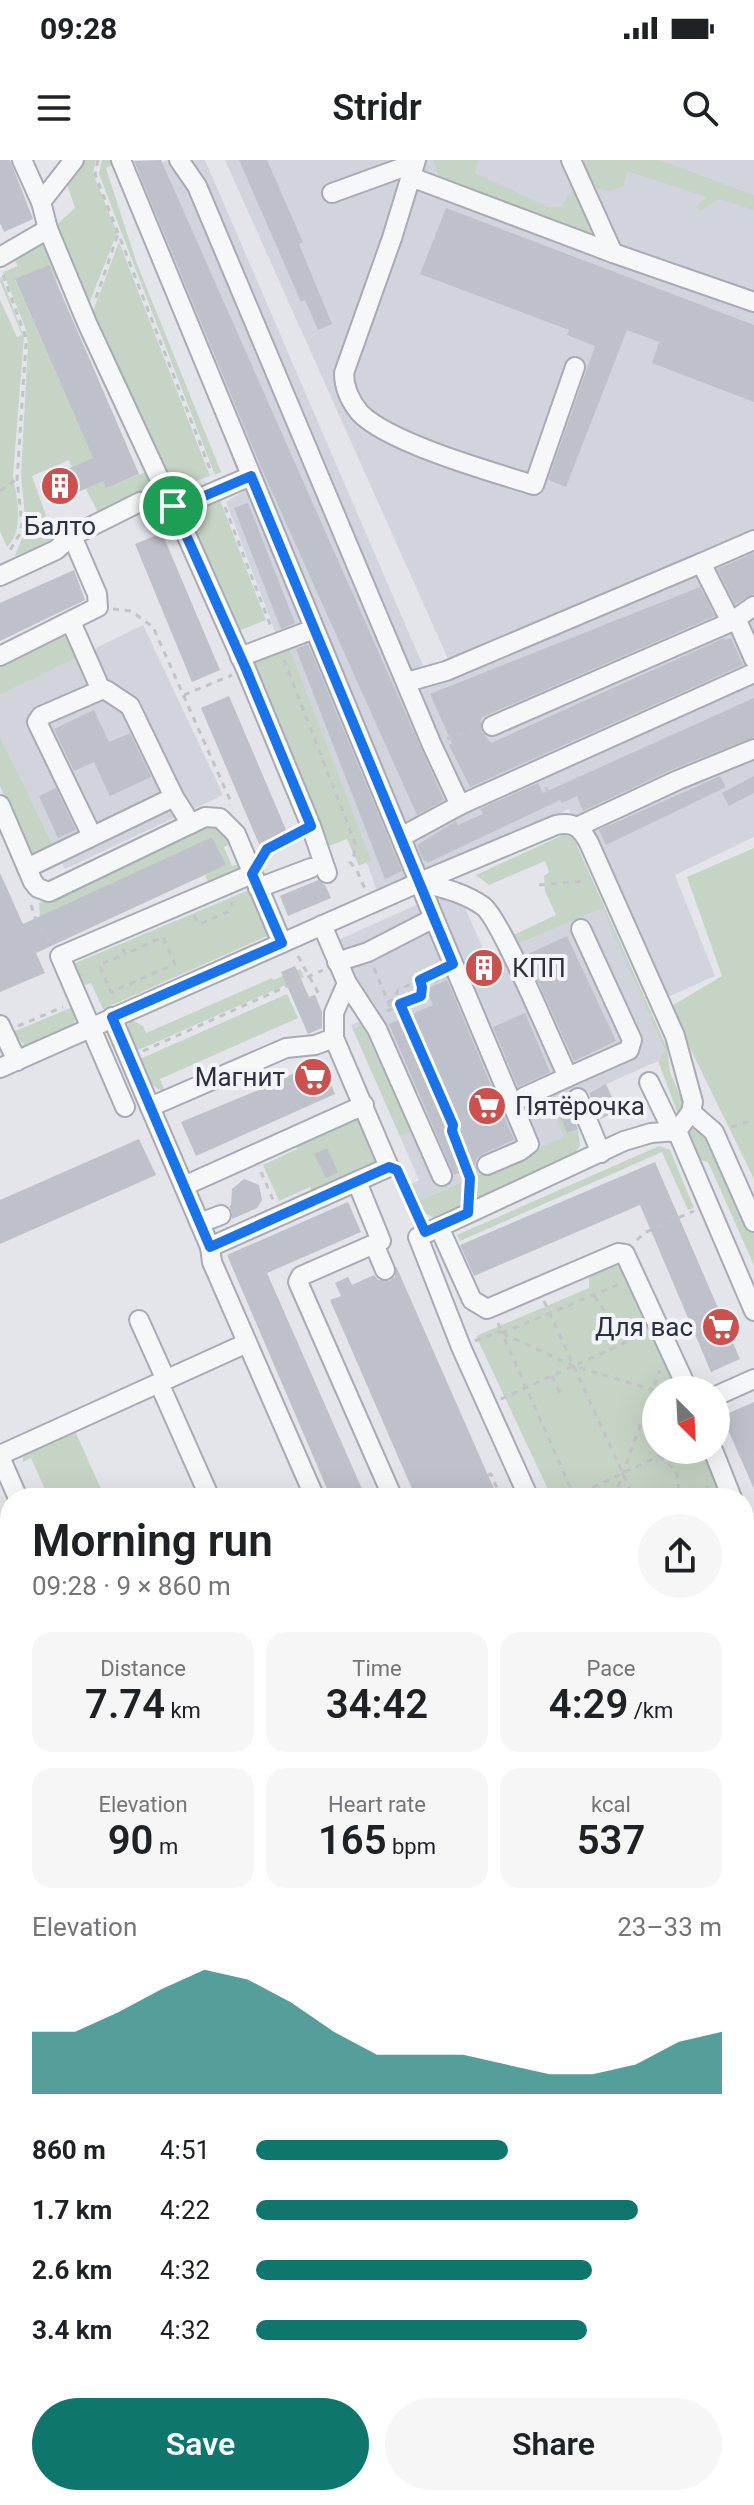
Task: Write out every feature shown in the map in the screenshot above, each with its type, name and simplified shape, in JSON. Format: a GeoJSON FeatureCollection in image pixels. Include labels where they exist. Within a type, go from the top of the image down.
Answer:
{"type":"FeatureCollection","features":[{"type":"Feature","properties":{"kind":"street"},"geometry":{"type":"LineString","coordinates":[[22,160],[87,323],[243,663],[311,826],[319,870],[255,881],[115,931],[61,955],[125,1107]]}},
{"type":"Feature","properties":{"kind":"street"},"geometry":{"type":"LineString","coordinates":[[41,202],[74,160]]}},
{"type":"Feature","properties":{"kind":"street"},"geometry":{"type":"LineString","coordinates":[[121,160],[529,1144],[487,1165]]}},
{"type":"Feature","properties":{"kind":"street"},"geometry":{"type":"LineString","coordinates":[[179,160],[197,186],[460,805]]}},
{"type":"Feature","properties":{"kind":"street"},"geometry":{"type":"LineString","coordinates":[[571,160],[613,253]]}},
{"type":"Feature","properties":{"kind":"street"},"geometry":{"type":"LineString","coordinates":[[414,167],[344,373],[344,385],[361,413],[397,435],[434,451],[534,485],[575,367]]}},
{"type":"Feature","properties":{"kind":"street"},"geometry":{"type":"LineString","coordinates":[[332,193],[414,167],[613,253],[754,302]]}},
{"type":"Feature","properties":{"kind":"street"},"geometry":{"type":"LineString","coordinates":[[0,257],[48,229]]}},
{"type":"Feature","properties":{"kind":"street"},"geometry":{"type":"LineString","coordinates":[[3,566],[56,550],[72,536],[140,502],[155,501],[173,506],[188,503],[251,476]]}},
{"type":"Feature","properties":{"kind":"street"},"geometry":{"type":"LineString","coordinates":[[0,656],[98,607],[97,594],[72,536]]}},
{"type":"Feature","properties":{"kind":"street"},"geometry":{"type":"LineString","coordinates":[[407,682],[446,671],[754,540]]}},
{"type":"Feature","properties":{"kind":"street"},"geometry":{"type":"LineString","coordinates":[[701,563],[754,659]]}},
{"type":"Feature","properties":{"kind":"street"},"geometry":{"type":"LineString","coordinates":[[492,726],[733,620],[754,606]]}},
{"type":"Feature","properties":{"kind":"street"},"geometry":{"type":"LineString","coordinates":[[71,622],[101,690]]}},
{"type":"Feature","properties":{"kind":"street"},"geometry":{"type":"LineString","coordinates":[[243,663],[314,629]]}},
{"type":"Feature","properties":{"kind":"street"},"geometry":{"type":"LineString","coordinates":[[401,837],[460,805],[754,673]]}},
{"type":"Feature","properties":{"kind":"street"},"geometry":{"type":"LineString","coordinates":[[92,836],[37,722],[41,716],[101,690],[106,690],[130,706],[174,797],[191,824]]}},
{"type":"Feature","properties":{"kind":"street"},"geometry":{"type":"LineString","coordinates":[[2,1029],[9,1065],[112,1017],[289,948],[322,925],[420,882],[754,749]]}},
{"type":"Feature","properties":{"kind":"street"},"geometry":{"type":"LineString","coordinates":[[27,868],[174,797]]}},
{"type":"Feature","properties":{"kind":"street"},"geometry":{"type":"LineString","coordinates":[[0,805],[36,886],[45,892],[56,891],[191,824],[211,816],[221,818],[236,834],[255,881],[289,948]]}},
{"type":"Feature","properties":{"kind":"street"},"geometry":{"type":"LineString","coordinates":[[524,1488],[461,1347],[418,1239],[624,1141],[651,1133],[675,1131],[691,1112],[693,1102],[675,1036],[589,843],[569,825]]}},
{"type":"Feature","properties":{"kind":"street"},"geometry":{"type":"LineString","coordinates":[[420,882],[452,889],[486,908],[568,1077]]}},
{"type":"Feature","properties":{"kind":"street"},"geometry":{"type":"LineString","coordinates":[[337,962],[368,952],[434,918]]}},
{"type":"Feature","properties":{"kind":"street"},"geometry":{"type":"LineString","coordinates":[[322,925],[347,983],[377,1029],[442,1176]]}},
{"type":"Feature","properties":{"kind":"street"},"geometry":{"type":"LineString","coordinates":[[524,1097],[629,1050],[632,1040],[581,929]]}},
{"type":"Feature","properties":{"kind":"street"},"geometry":{"type":"LineString","coordinates":[[210,1247],[389,1167],[334,1038],[334,1013],[347,983]]}},
{"type":"Feature","properties":{"kind":"street"},"geometry":{"type":"LineString","coordinates":[[112,1017],[210,1247],[212,1262],[311,1488]]}},
{"type":"Feature","properties":{"kind":"street"},"geometry":{"type":"LineString","coordinates":[[150,1107],[286,1048],[315,1045],[334,1038]]}},
{"type":"Feature","properties":{"kind":"street"},"geometry":{"type":"LineString","coordinates":[[649,1082],[675,1131],[754,1311]]}},
{"type":"Feature","properties":{"kind":"street"},"geometry":{"type":"LineString","coordinates":[[578,1098],[601,1153]]}},
{"type":"Feature","properties":{"kind":"street"},"geometry":{"type":"LineString","coordinates":[[184,1186],[364,1105]]}},
{"type":"Feature","properties":{"kind":"street"},"geometry":{"type":"LineString","coordinates":[[691,1112],[714,1132],[754,1222]]}},
{"type":"Feature","properties":{"kind":"street"},"geometry":{"type":"LineString","coordinates":[[357,1182],[381,1238],[374,1244],[301,1276],[298,1282],[389,1488]]}},
{"type":"Feature","properties":{"kind":"street"},"geometry":{"type":"LineString","coordinates":[[200,1223],[221,1215]]}},
{"type":"Feature","properties":{"kind":"street"},"geometry":{"type":"LineString","coordinates":[[432,1230],[472,1300],[478,1306],[490,1308],[618,1253],[625,1254],[659,1327],[667,1361],[678,1376]]}},
{"type":"Feature","properties":{"kind":"street"},"geometry":{"type":"LineString","coordinates":[[374,1244],[385,1270]]}},
{"type":"Feature","properties":{"kind":"street"},"geometry":{"type":"LineString","coordinates":[[139,1320],[206,1488]]}},
{"type":"Feature","properties":{"kind":"street"},"geometry":{"type":"LineString","coordinates":[[14,1488],[0,1456],[247,1343]]}},
{"type":"Feature","properties":{"kind":"street"},"geometry":{"type":"LineString","coordinates":[[730,1390],[754,1379]]}},
{"type":"Feature","properties":{"kind":"street"},"geometry":{"type":"LineString","coordinates":[[719,1464],[728,1488]]}},
{"type":"Feature","properties":{"kind":"path"},"geometry":{"type":"LineString","coordinates":[[98,160],[95,174],[217,486]]}},
{"type":"Feature","properties":{"kind":"path"},"geometry":{"type":"LineString","coordinates":[[87,323],[118,234]]}},
{"type":"Feature","properties":{"kind":"path"},"geometry":{"type":"LineString","coordinates":[[0,268],[26,344],[17,479],[22,524],[3,566]]}},
{"type":"Feature","properties":{"kind":"path"},"geometry":{"type":"LineString","coordinates":[[0,491],[17,479]]}},
{"type":"Feature","properties":{"kind":"path"},"geometry":{"type":"LineString","coordinates":[[222,501],[274,635]]}},
{"type":"Feature","properties":{"kind":"path"},"geometry":{"type":"LineString","coordinates":[[98,607],[131,611],[153,627],[231,802],[221,818]]}},
{"type":"Feature","properties":{"kind":"path"},"geometry":{"type":"LineString","coordinates":[[280,650],[355,843],[350,862],[365,891]]}},
{"type":"Feature","properties":{"kind":"path"},"geometry":{"type":"LineString","coordinates":[[184,695],[243,663]]}},
{"type":"Feature","properties":{"kind":"path"},"geometry":{"type":"LineString","coordinates":[[432,745],[482,725],[492,726]]}},
{"type":"Feature","properties":{"kind":"path"},"geometry":{"type":"LineString","coordinates":[[539,770],[569,825]]}},
{"type":"Feature","properties":{"kind":"path"},"geometry":{"type":"LineString","coordinates":[[255,881],[267,849],[311,826]]}},
{"type":"Feature","properties":{"kind":"path"},"geometry":{"type":"LineString","coordinates":[[539,885],[595,881]]}},
{"type":"Feature","properties":{"kind":"path"},"geometry":{"type":"LineString","coordinates":[[36,886],[31,903],[38,926],[61,955]]}},
{"type":"Feature","properties":{"kind":"path"},"geometry":{"type":"LineString","coordinates":[[115,931],[125,954]]}},
{"type":"Feature","properties":{"kind":"path"},"geometry":{"type":"LineString","coordinates":[[163,937],[175,964],[111,992],[99,965],[125,954],[163,937]]}},
{"type":"Feature","properties":{"kind":"path"},"geometry":{"type":"LineString","coordinates":[[289,948],[318,995],[334,1013]]}},
{"type":"Feature","properties":{"kind":"path"},"geometry":{"type":"LineString","coordinates":[[368,952],[391,1009],[421,996],[420,980]]}},
{"type":"Feature","properties":{"kind":"path"},"geometry":{"type":"LineString","coordinates":[[129,1057],[308,978],[337,962]]}},
{"type":"Feature","properties":{"kind":"path"},"geometry":{"type":"LineString","coordinates":[[388,1002],[395,999],[398,990],[432,974],[455,968]]}},
{"type":"Feature","properties":{"kind":"path"},"geometry":{"type":"LineString","coordinates":[[422,987],[455,968]]}},
{"type":"Feature","properties":{"kind":"path"},"geometry":{"type":"LineString","coordinates":[[432,974],[436,981]]}},
{"type":"Feature","properties":{"kind":"path"},"geometry":{"type":"LineString","coordinates":[[2,1029],[79,1000]]}},
{"type":"Feature","properties":{"kind":"path"},"geometry":{"type":"LineString","coordinates":[[400,1004],[453,1125],[452,1131],[465,1161],[470,1178],[468,1213]]}},
{"type":"Feature","properties":{"kind":"path"},"geometry":{"type":"LineString","coordinates":[[714,1132],[754,1120]]}},
{"type":"Feature","properties":{"kind":"path"},"geometry":{"type":"LineString","coordinates":[[253,1155],[280,1216]]}},
{"type":"Feature","properties":{"kind":"path"},"geometry":{"type":"LineString","coordinates":[[389,1167],[397,1170],[432,1230]]}},
{"type":"Feature","properties":{"kind":"path"},"geometry":{"type":"LineString","coordinates":[[625,1254],[644,1233],[708,1204]]}},
{"type":"Feature","properties":{"kind":"path"},"geometry":{"type":"LineString","coordinates":[[475,1341],[618,1284],[627,1286]]}},
{"type":"Feature","properties":{"kind":"path"},"geometry":{"type":"LineString","coordinates":[[538,1288],[629,1488]]}},
{"type":"Feature","properties":{"kind":"path"},"geometry":{"type":"LineString","coordinates":[[594,1295],[608,1316],[615,1347]]}},
{"type":"Feature","properties":{"kind":"path"},"geometry":{"type":"LineString","coordinates":[[490,1308],[570,1488]]}},
{"type":"Feature","properties":{"kind":"path"},"geometry":{"type":"LineString","coordinates":[[487,1406],[659,1327]]}},
{"type":"Feature","properties":{"kind":"path"},"geometry":{"type":"LineString","coordinates":[[502,1332],[574,1366],[642,1386]]}},
{"type":"Feature","properties":{"kind":"path"},"geometry":{"type":"LineString","coordinates":[[667,1361],[667,1376]]}},
{"type":"Feature","properties":{"kind":"path"},"geometry":{"type":"LineString","coordinates":[[661,1376],[667,1361]]}},
{"type":"Feature","properties":{"kind":"path"},"geometry":{"type":"LineString","coordinates":[[552,1376],[560,1393]]}},
{"type":"Feature","properties":{"kind":"path"},"geometry":{"type":"LineString","coordinates":[[617,1488],[642,1423]]}},
{"type":"Feature","properties":{"kind":"path"},"geometry":{"type":"LineString","coordinates":[[592,1488],[642,1464]]}},
{"type":"Feature","properties":{"kind":"path"},"geometry":{"type":"LineString","coordinates":[[665,1464],[677,1474],[679,1488]]}},
{"type":"Feature","properties":{"kind":"path"},"geometry":{"type":"LineString","coordinates":[[488,1475],[491,1474],[497,1488]]}},
{"type":"Feature","properties":{"kind":"path"},"geometry":{"type":"LineString","coordinates":[[706,1488],[711,1483]]}},
{"type":"Feature","properties":{"kind":"shaded area"},"geometry":{"type":"Polygon","coordinates":[[[168,160],[205,160],[430,682],[449,661],[225,160],[754,160],[754,837],[675,875],[715,976],[656,1002],[569,809],[380,900],[369,868],[355,843],[226,502],[244,491],[128,178],[168,160]]]}},
{"type":"Feature","properties":{"kind":"shaded area"},"geometry":{"type":"Polygon","coordinates":[[[143,625],[223,795],[65,869],[0,736],[0,695],[143,625]]]}},
{"type":"Feature","properties":{"kind":"shaded area"},"geometry":{"type":"Polygon","coordinates":[[[441,894],[463,903],[487,958],[602,907],[665,1051],[658,1061],[553,1108],[565,1137],[421,1200],[413,1183],[419,1180],[351,1025],[371,1016],[338,940],[441,894]]]}},
{"type":"Feature","properties":{"kind":"green space"},"geometry":{"type":"Polygon","coordinates":[[[80,160],[96,160],[93,173],[117,233],[87,309],[53,228],[75,208],[66,181],[80,160]]]}},
{"type":"Feature","properties":{"kind":"green space"},"geometry":{"type":"Polygon","coordinates":[[[102,160],[113,160],[114,164],[106,168],[137,264],[221,472],[215,475],[99,174],[102,160]]]}},
{"type":"Feature","properties":{"kind":"green space"},"geometry":{"type":"Polygon","coordinates":[[[433,160],[478,160],[475,173],[548,207],[562,207],[576,189],[595,229],[589,239],[439,176],[433,160]]]}},
{"type":"Feature","properties":{"kind":"green space"},"geometry":{"type":"Polygon","coordinates":[[[582,160],[659,160],[754,195],[754,210],[719,199],[701,211],[696,207],[707,197],[627,171],[624,186],[610,191],[595,188],[582,160]]]}},
{"type":"Feature","properties":{"kind":"green space"},"geometry":{"type":"Polygon","coordinates":[[[49,241],[63,275],[55,280],[15,280],[106,487],[151,470],[159,488],[99,514],[86,489],[81,491],[69,460],[32,476],[55,541],[15,556],[26,528],[21,475],[28,344],[25,327],[3,272],[18,266],[13,256],[49,241]]]}},
{"type":"Feature","properties":{"kind":"green space"},"geometry":{"type":"Polygon","coordinates":[[[119,242],[210,476],[187,484],[183,495],[168,482],[92,314],[119,242]]]}},
{"type":"Feature","properties":{"kind":"green space"},"geometry":{"type":"Polygon","coordinates":[[[1,276],[24,337],[13,476],[18,523],[13,540],[7,547],[0,531],[0,300],[17,337],[22,335],[0,281],[1,276]]]}},
{"type":"Feature","properties":{"kind":"green space"},"geometry":{"type":"Polygon","coordinates":[[[220,500],[266,620],[233,633],[187,515],[220,500]]]}},
{"type":"Feature","properties":{"kind":"green space"},"geometry":{"type":"Polygon","coordinates":[[[68,634],[80,656],[0,695],[0,666],[58,635],[68,634]]]}},
{"type":"Feature","properties":{"kind":"green space"},"geometry":{"type":"Polygon","coordinates":[[[287,642],[371,860],[359,866],[347,839],[326,847],[248,657],[287,642]]]}},
{"type":"Feature","properties":{"kind":"green space"},"geometry":{"type":"Polygon","coordinates":[[[0,736],[56,851],[31,860],[0,786],[0,736]]]}},
{"type":"Feature","properties":{"kind":"green space"},"geometry":{"type":"Polygon","coordinates":[[[213,825],[229,830],[234,842],[224,847],[232,866],[243,863],[242,871],[209,884],[205,875],[225,865],[212,837],[40,917],[39,903],[213,825]]]}},
{"type":"Feature","properties":{"kind":"green space"},"geometry":{"type":"Polygon","coordinates":[[[563,835],[571,836],[575,841],[667,1048],[670,1072],[684,1105],[684,1111],[678,1114],[658,1061],[665,1051],[602,908],[518,944],[511,936],[556,915],[545,891],[544,876],[549,872],[545,861],[489,885],[476,875],[563,835]]]}},
{"type":"Feature","properties":{"kind":"green space"},"geometry":{"type":"Polygon","coordinates":[[[754,848],[754,1179],[670,1007],[722,976],[687,877],[754,848]]]}},
{"type":"Feature","properties":{"kind":"green space"},"geometry":{"type":"Polygon","coordinates":[[[249,890],[255,894],[274,933],[103,1009],[91,983],[82,986],[73,964],[249,890]]]}},
{"type":"Feature","properties":{"kind":"green space"},"geometry":{"type":"Polygon","coordinates":[[[300,969],[304,977],[136,1051],[128,1032],[128,1024],[132,1020],[143,1026],[146,1033],[272,978],[300,969]]]}},
{"type":"Feature","properties":{"kind":"green space"},"geometry":{"type":"Polygon","coordinates":[[[287,994],[298,1018],[160,1079],[165,1091],[155,1087],[149,1079],[140,1059],[287,994]]]}},
{"type":"Feature","properties":{"kind":"green space"},"geometry":{"type":"Polygon","coordinates":[[[75,1006],[76,1020],[71,1027],[25,1046],[13,1032],[75,1006]]]}},
{"type":"Feature","properties":{"kind":"green space"},"geometry":{"type":"Polygon","coordinates":[[[362,1025],[411,1131],[400,1136],[353,1029],[362,1025]]]}},
{"type":"Feature","properties":{"kind":"green space"},"geometry":{"type":"Polygon","coordinates":[[[555,1106],[567,1133],[578,1129],[580,1146],[572,1157],[436,1219],[423,1212],[416,1198],[413,1199],[407,1185],[413,1183],[421,1200],[564,1137],[552,1108],[555,1106]]]}},
{"type":"Feature","properties":{"kind":"green space"},"geometry":{"type":"Polygon","coordinates":[[[355,1117],[362,1119],[380,1158],[376,1164],[312,1191],[310,1187],[279,1201],[263,1165],[297,1149],[296,1143],[355,1117]]]}},
{"type":"Feature","properties":{"kind":"green space"},"geometry":{"type":"Polygon","coordinates":[[[697,1122],[754,1231],[754,1265],[708,1162],[693,1158],[685,1132],[697,1122]]]}},
{"type":"Feature","properties":{"kind":"green space"},"geometry":{"type":"Polygon","coordinates":[[[659,1146],[670,1150],[694,1208],[688,1210],[662,1152],[460,1241],[457,1235],[659,1146]]]}},
{"type":"Feature","properties":{"kind":"green space"},"geometry":{"type":"Polygon","coordinates":[[[619,1262],[674,1376],[642,1376],[642,1464],[712,1464],[722,1488],[547,1488],[476,1336],[589,1288],[589,1276],[619,1262]]]}},
{"type":"Feature","properties":{"kind":"green space"},"geometry":{"type":"Polygon","coordinates":[[[75,1431],[101,1488],[44,1488],[31,1458],[23,1462],[23,1454],[75,1431]]]}},
{"type":"Feature","properties":{"kind":"building"},"geometry":{"type":"Polygon","coordinates":[[[0,160],[10,160],[33,219],[4,232],[0,223],[0,160]]]}},
{"type":"Feature","properties":{"kind":"building"},"geometry":{"type":"Polygon","coordinates":[[[161,160],[444,800],[417,815],[261,467],[134,161],[161,160]]]}},
{"type":"Feature","properties":{"kind":"building"},"geometry":{"type":"Polygon","coordinates":[[[239,160],[267,160],[303,242],[299,244],[332,324],[318,330],[305,300],[301,302],[239,160]]]}},
{"type":"Feature","properties":{"kind":"building"},"geometry":{"type":"Polygon","coordinates":[[[446,208],[754,325],[754,402],[652,363],[659,342],[627,330],[566,487],[548,480],[595,346],[567,335],[569,330],[420,274],[446,208]]]}},
{"type":"Feature","properties":{"kind":"building"},"geometry":{"type":"Polygon","coordinates":[[[49,265],[139,474],[106,488],[103,481],[50,504],[40,481],[93,458],[15,279],[49,265]]]}},
{"type":"Feature","properties":{"kind":"building"},"geometry":{"type":"Polygon","coordinates":[[[248,503],[295,623],[281,629],[234,508],[248,503]]]}},
{"type":"Feature","properties":{"kind":"building"},"geometry":{"type":"Polygon","coordinates":[[[162,533],[220,670],[192,682],[135,544],[162,533]]]}},
{"type":"Feature","properties":{"kind":"building"},"geometry":{"type":"Polygon","coordinates":[[[754,553],[754,594],[735,604],[717,569],[754,553]]]}},
{"type":"Feature","properties":{"kind":"building"},"geometry":{"type":"Polygon","coordinates":[[[74,570],[85,600],[0,641],[0,603],[74,570]]]}},
{"type":"Feature","properties":{"kind":"building"},"geometry":{"type":"Polygon","coordinates":[[[700,587],[715,616],[487,715],[481,718],[481,731],[491,743],[724,638],[731,638],[743,665],[470,787],[449,745],[452,743],[430,694],[700,587]]]}},
{"type":"Feature","properties":{"kind":"building"},"geometry":{"type":"Polygon","coordinates":[[[308,644],[402,871],[385,879],[296,649],[308,644]]]}},
{"type":"Feature","properties":{"kind":"building"},"geometry":{"type":"Polygon","coordinates":[[[229,696],[287,832],[259,844],[201,708],[229,696]]]}},
{"type":"Feature","properties":{"kind":"building"},"geometry":{"type":"Polygon","coordinates":[[[754,698],[754,737],[673,769],[583,811],[577,796],[562,803],[560,800],[427,863],[424,861],[417,845],[456,821],[458,825],[483,814],[480,809],[538,783],[543,793],[754,698]]]}},
{"type":"Feature","properties":{"kind":"building"},"geometry":{"type":"Polygon","coordinates":[[[94,710],[109,742],[130,733],[151,777],[110,796],[94,762],[74,771],[54,729],[94,710]]]}},
{"type":"Feature","properties":{"kind":"building"},"geometry":{"type":"Polygon","coordinates":[[[720,776],[726,787],[606,845],[599,830],[720,776]]]}},
{"type":"Feature","properties":{"kind":"building"},"geometry":{"type":"Polygon","coordinates":[[[754,776],[754,793],[729,806],[722,793],[754,776]]]}},
{"type":"Feature","properties":{"kind":"building"},"geometry":{"type":"Polygon","coordinates":[[[56,788],[76,830],[58,838],[39,796],[56,788]]]}},
{"type":"Feature","properties":{"kind":"building"},"geometry":{"type":"Polygon","coordinates":[[[212,837],[226,865],[36,953],[45,973],[0,992],[0,873],[23,924],[212,837]]]}},
{"type":"Feature","properties":{"kind":"building"},"geometry":{"type":"Polygon","coordinates":[[[318,880],[325,885],[331,898],[288,916],[280,896],[318,880]]]}},
{"type":"Feature","properties":{"kind":"building"},"geometry":{"type":"Polygon","coordinates":[[[567,936],[616,1041],[574,1061],[526,955],[567,936]]]}},
{"type":"Feature","properties":{"kind":"building"},"geometry":{"type":"Polygon","coordinates":[[[295,966],[309,997],[315,995],[322,1012],[322,1028],[308,1034],[281,972],[295,966]]]}},
{"type":"Feature","properties":{"kind":"building"},"geometry":{"type":"Polygon","coordinates":[[[447,980],[514,1140],[482,1154],[475,1166],[454,1175],[389,1024],[433,1005],[426,989],[447,980]]]}},
{"type":"Feature","properties":{"kind":"building"},"geometry":{"type":"Polygon","coordinates":[[[525,1013],[550,1072],[518,1087],[493,1027],[525,1013]]]}},
{"type":"Feature","properties":{"kind":"building"},"geometry":{"type":"Polygon","coordinates":[[[320,1060],[335,1094],[196,1156],[181,1122],[266,1087],[320,1060]]]}},
{"type":"Feature","properties":{"kind":"building"},"geometry":{"type":"Polygon","coordinates":[[[606,1084],[618,1111],[600,1119],[589,1093],[606,1084]]]}},
{"type":"Feature","properties":{"kind":"building"},"geometry":{"type":"Polygon","coordinates":[[[565,1102],[578,1129],[567,1133],[555,1106],[565,1102]]]}},
{"type":"Feature","properties":{"kind":"building"},"geometry":{"type":"Polygon","coordinates":[[[139,1139],[156,1175],[0,1244],[0,1200],[139,1139]]]}},
{"type":"Feature","properties":{"kind":"building"},"geometry":{"type":"Polygon","coordinates":[[[327,1148],[338,1172],[326,1178],[314,1154],[327,1148]]]}},
{"type":"Feature","properties":{"kind":"building"},"geometry":{"type":"Polygon","coordinates":[[[655,1162],[740,1359],[711,1372],[640,1205],[474,1276],[460,1245],[655,1162]]]}},
{"type":"Feature","properties":{"kind":"building"},"geometry":{"type":"Polygon","coordinates":[[[244,1179],[259,1185],[262,1200],[257,1208],[232,1219],[229,1206],[232,1189],[244,1179]]]}},
{"type":"Feature","properties":{"kind":"building"},"geometry":{"type":"Polygon","coordinates":[[[348,1202],[361,1232],[267,1273],[362,1488],[327,1488],[227,1255],[348,1202]]]}},
{"type":"Feature","properties":{"kind":"building"},"geometry":{"type":"Polygon","coordinates":[[[396,1266],[494,1488],[412,1488],[330,1300],[341,1296],[335,1283],[348,1277],[352,1285],[374,1275],[378,1280],[389,1281],[395,1277],[396,1266]]]}},
{"type":"Feature","properties":{"kind":"building"},"geometry":{"type":"Polygon","coordinates":[[[754,1402],[754,1488],[730,1434],[730,1412],[754,1402]]]}},
{"type":"Feature","properties":{"kind":"place","name":"Балто"},"geometry":{"type":"Point","coordinates":[60,486]}},
{"type":"Feature","properties":{"kind":"place","name":"КПП"},"geometry":{"type":"Point","coordinates":[484,968]}},
{"type":"Feature","properties":{"kind":"place","name":"Магнит"},"geometry":{"type":"Point","coordinates":[313,1077]}},
{"type":"Feature","properties":{"kind":"place","name":"Пятёрочка"},"geometry":{"type":"Point","coordinates":[487,1106]}},
{"type":"Feature","properties":{"kind":"place","name":"Для вас"},"geometry":{"type":"Point","coordinates":[721,1327]}},
{"type":"Feature","properties":{"kind":"route"},"geometry":{"type":"LineString","coordinates":[[251,476],[453,964],[420,980],[421,996],[400,1004],[453,1125],[452,1131],[470,1178],[468,1213],[439,1227],[425,1232],[397,1170],[389,1167],[210,1247],[112,1017],[282,943],[252,874],[267,849],[311,826],[246,669],[173,506],[188,503],[251,476]]}}]}
